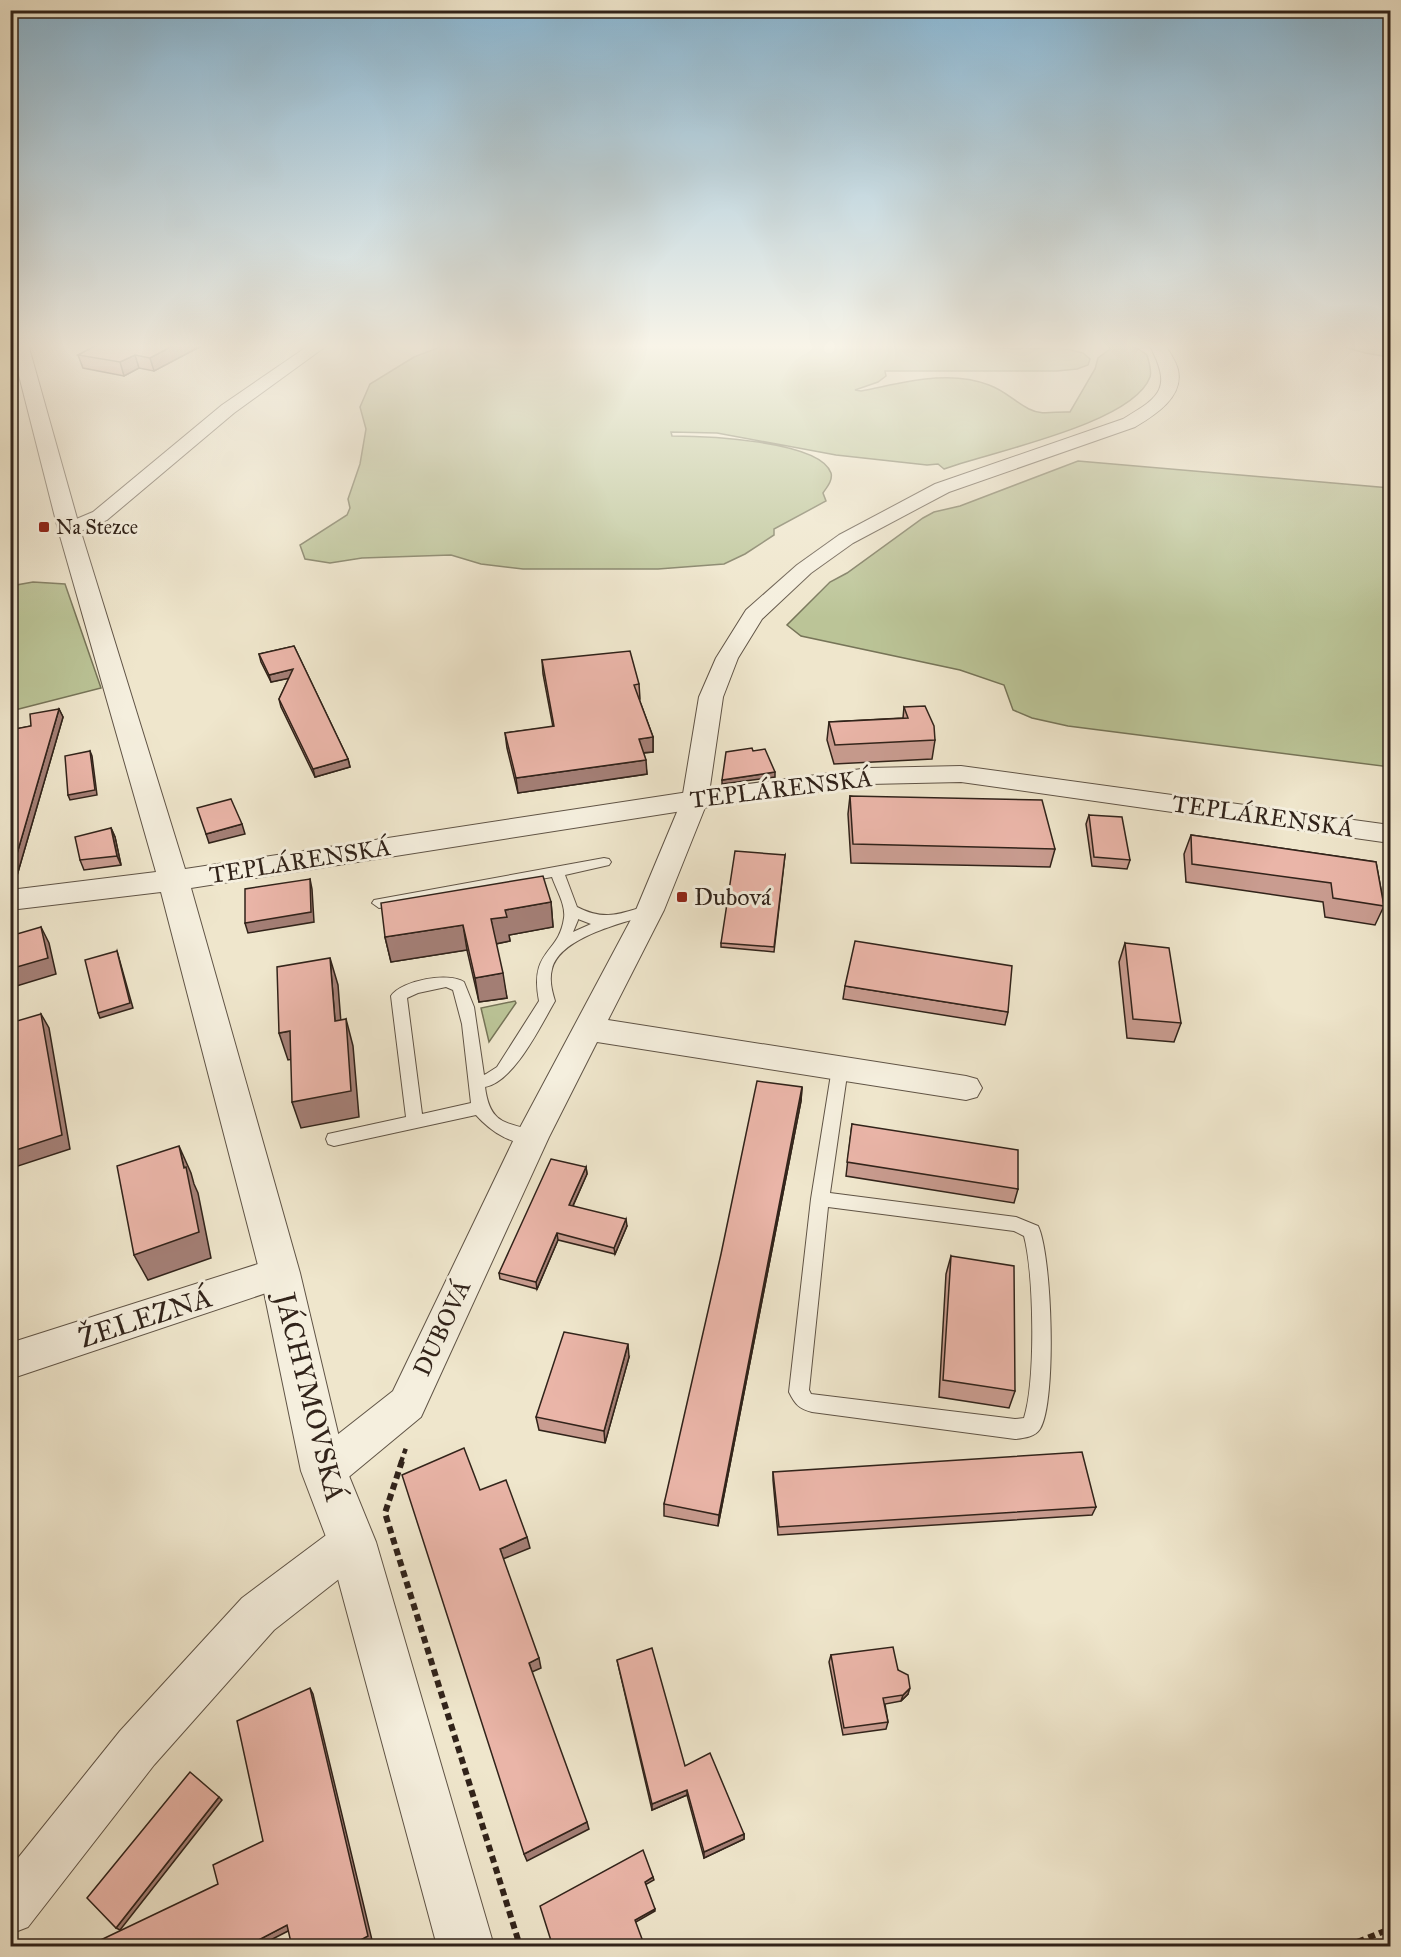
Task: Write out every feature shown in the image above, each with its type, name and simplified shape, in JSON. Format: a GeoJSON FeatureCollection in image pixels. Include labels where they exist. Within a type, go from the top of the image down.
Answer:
{"type":"FeatureCollection","features":[{"type":"Feature","properties":{"kind":"street","name":"JÁCHYMOVSKÁ"},"geometry":{"type":"LineString","coordinates":[[44,435],[69,529],[173,880],[280,1273],[324,1471],[352,1542],[466,1947]]}},
{"type":"Feature","properties":{"kind":"street"},"geometry":{"type":"LineString","coordinates":[[69,529],[100,516],[197,435]]}},
{"type":"Feature","properties":{"kind":"street","name":"DUBOVÁ"},"geometry":{"type":"LineString","coordinates":[[324,1471],[407,1404],[532,1137],[650,910],[695,800],[711,697],[727,658],[754,615],[804,568],[846,539],[942,488],[1094,435]]}},
{"type":"Feature","properties":{"kind":"street","name":"TEPLÁRENSKÁ"},"geometry":{"type":"LineString","coordinates":[[10,900],[232,873],[695,800],[869,776],[961,774],[1390,834]]}},
{"type":"Feature","properties":{"kind":"street"},"geometry":{"type":"LineString","coordinates":[[590,1029],[966,1088]]}},
{"type":"Feature","properties":{"kind":"street","name":"ŽELEZNÁ"},"geometry":{"type":"LineString","coordinates":[[10,1361],[280,1273]]}},
{"type":"Feature","properties":{"kind":"street"},"geometry":{"type":"LineString","coordinates":[[10,1909],[137,1748],[258,1614],[352,1542]]}},
{"type":"Feature","properties":{"kind":"lane"},"geometry":{"type":"LineString","coordinates":[[379,903],[604,862]]}},
{"type":"Feature","properties":{"kind":"lane"},"geometry":{"type":"LineString","coordinates":[[557,872],[571,910],[572,920],[560,945]]}},
{"type":"Feature","properties":{"kind":"lane"},"geometry":{"type":"LineString","coordinates":[[571,910],[583,917],[607,922]]}},
{"type":"Feature","properties":{"kind":"lane"},"geometry":{"type":"LineString","coordinates":[[477,1082],[490,1080],[503,1071],[547,1001],[542,985],[542,971],[552,952],[560,945],[607,922],[650,910]]}},
{"type":"Feature","properties":{"kind":"lane"},"geometry":{"type":"LineString","coordinates":[[415,1122],[399,996],[409,988],[451,981],[459,986],[468,1011],[480,1108],[489,1119],[509,1134],[532,1137]]}},
{"type":"Feature","properties":{"kind":"lane"},"geometry":{"type":"LineString","coordinates":[[820,1199],[1016,1224],[1032,1231],[1038,1254],[1041,1350],[1036,1411],[1032,1424],[1026,1428],[1015,1429],[805,1401],[799,1392],[820,1199],[840,1068]]}},
{"type":"Feature","properties":{"kind":"lane"},"geometry":{"type":"LineString","coordinates":[[334,1139],[480,1108]]}},
{"type":"Feature","properties":{"kind":"path"},"geometry":{"type":"LineString","coordinates":[[408,1442],[385,1513],[520,1947]]}},
{"type":"Feature","properties":{"kind":"path"},"geometry":{"type":"LineString","coordinates":[[1347,1947],[1390,1929]]}},
{"type":"Feature","properties":{"kind":"green space"},"geometry":{"type":"Polygon","coordinates":[[[365,435],[672,435],[733,439],[784,447],[806,453],[822,462],[831,476],[823,493],[826,501],[774,529],[774,535],[745,554],[724,564],[658,569],[523,569],[481,564],[451,555],[362,558],[330,563],[305,559],[300,545],[347,515],[350,508],[348,499],[360,464],[365,435]]]}},
{"type":"Feature","properties":{"kind":"green space"},"geometry":{"type":"Polygon","coordinates":[[[730,435],[1054,435],[944,469],[938,464],[927,465],[836,455],[730,435]]]}},
{"type":"Feature","properties":{"kind":"green space"},"geometry":{"type":"Polygon","coordinates":[[[1078,461],[1390,488],[1390,767],[1068,726],[1032,718],[1013,710],[1004,685],[960,670],[801,636],[787,625],[830,582],[847,573],[923,518],[934,512],[960,506],[1078,461]]]}},
{"type":"Feature","properties":{"kind":"green space"},"geometry":{"type":"Polygon","coordinates":[[[33,582],[65,584],[101,688],[11,711],[11,586],[33,582]]]}},
{"type":"Feature","properties":{"kind":"green space"},"geometry":{"type":"Polygon","coordinates":[[[515,1001],[516,1003],[489,1042],[481,1008],[515,1001]]]}},
{"type":"Feature","properties":{"kind":"building"},"geometry":{"type":"Polygon","coordinates":[[[294,646],[348,759],[313,769],[279,699],[293,669],[269,675],[259,654],[294,646]]]}},
{"type":"Feature","properties":{"kind":"building"},"geometry":{"type":"Polygon","coordinates":[[[630,651],[639,684],[634,685],[653,737],[639,739],[646,760],[516,778],[505,733],[554,726],[542,660],[630,651]]]}},
{"type":"Feature","properties":{"kind":"building"},"geometry":{"type":"Polygon","coordinates":[[[925,706],[934,726],[935,740],[835,745],[829,722],[908,718],[904,707],[925,706]]]}},
{"type":"Feature","properties":{"kind":"building"},"geometry":{"type":"Polygon","coordinates":[[[59,709],[12,871],[10,871],[10,730],[31,726],[30,714],[59,709]]]}},
{"type":"Feature","properties":{"kind":"building"},"geometry":{"type":"Polygon","coordinates":[[[752,748],[753,751],[765,749],[775,772],[722,780],[726,752],[752,748]]]}},
{"type":"Feature","properties":{"kind":"building"},"geometry":{"type":"Polygon","coordinates":[[[90,751],[95,790],[68,795],[65,756],[90,751]]]}},
{"type":"Feature","properties":{"kind":"building"},"geometry":{"type":"Polygon","coordinates":[[[850,796],[1042,800],[1055,849],[853,844],[850,796]]]}},
{"type":"Feature","properties":{"kind":"building"},"geometry":{"type":"Polygon","coordinates":[[[231,799],[242,824],[206,834],[197,808],[231,799]]]}},
{"type":"Feature","properties":{"kind":"building"},"geometry":{"type":"Polygon","coordinates":[[[1089,815],[1122,817],[1130,860],[1094,857],[1089,815]]]}},
{"type":"Feature","properties":{"kind":"building"},"geometry":{"type":"Polygon","coordinates":[[[111,828],[117,856],[80,860],[75,837],[111,828]]]}},
{"type":"Feature","properties":{"kind":"building"},"geometry":{"type":"Polygon","coordinates":[[[1191,835],[1376,862],[1384,906],[1333,898],[1331,883],[1192,864],[1191,835]]]}},
{"type":"Feature","properties":{"kind":"building"},"geometry":{"type":"Polygon","coordinates":[[[735,851],[785,855],[774,947],[721,943],[735,851]]]}},
{"type":"Feature","properties":{"kind":"building"},"geometry":{"type":"Polygon","coordinates":[[[543,876],[551,902],[505,910],[507,917],[491,919],[503,973],[475,978],[463,925],[385,937],[381,903],[543,876]]]}},
{"type":"Feature","properties":{"kind":"building"},"geometry":{"type":"Polygon","coordinates":[[[310,879],[311,912],[245,923],[245,889],[310,879]]]}},
{"type":"Feature","properties":{"kind":"building"},"geometry":{"type":"Polygon","coordinates":[[[41,927],[48,958],[10,969],[10,936],[41,927]]]}},
{"type":"Feature","properties":{"kind":"building"},"geometry":{"type":"Polygon","coordinates":[[[855,941],[1012,966],[1008,1012],[845,986],[855,941]]]}},
{"type":"Feature","properties":{"kind":"building"},"geometry":{"type":"Polygon","coordinates":[[[1125,943],[1169,948],[1181,1023],[1133,1019],[1125,943]]]}},
{"type":"Feature","properties":{"kind":"building"},"geometry":{"type":"Polygon","coordinates":[[[117,951],[130,1003],[98,1013],[85,960],[117,951]]]}},
{"type":"Feature","properties":{"kind":"building"},"geometry":{"type":"Polygon","coordinates":[[[330,958],[335,1021],[346,1019],[351,1091],[292,1102],[290,1031],[279,1033],[277,967],[330,958]]]}},
{"type":"Feature","properties":{"kind":"building"},"geometry":{"type":"Polygon","coordinates":[[[41,1014],[62,1135],[10,1152],[10,1023],[41,1014]]]}},
{"type":"Feature","properties":{"kind":"building"},"geometry":{"type":"Polygon","coordinates":[[[757,1081],[802,1087],[719,1515],[664,1504],[721,1254],[757,1081]]]}},
{"type":"Feature","properties":{"kind":"building"},"geometry":{"type":"Polygon","coordinates":[[[852,1124],[1018,1150],[1018,1189],[847,1162],[852,1124]]]}},
{"type":"Feature","properties":{"kind":"building"},"geometry":{"type":"Polygon","coordinates":[[[179,1146],[184,1168],[186,1167],[199,1232],[134,1255],[117,1166],[179,1146]]]}},
{"type":"Feature","properties":{"kind":"building"},"geometry":{"type":"Polygon","coordinates":[[[551,1159],[586,1167],[569,1205],[626,1219],[614,1248],[557,1233],[536,1282],[499,1273],[551,1159]]]}},
{"type":"Feature","properties":{"kind":"building"},"geometry":{"type":"Polygon","coordinates":[[[951,1256],[1014,1266],[1015,1391],[943,1380],[951,1256]]]}},
{"type":"Feature","properties":{"kind":"building"},"geometry":{"type":"Polygon","coordinates":[[[564,1332],[628,1344],[604,1431],[536,1417],[564,1332]]]}},
{"type":"Feature","properties":{"kind":"building"},"geometry":{"type":"Polygon","coordinates":[[[464,1448],[480,1490],[506,1480],[527,1537],[500,1549],[539,1658],[529,1663],[587,1822],[524,1854],[402,1475],[464,1448]]]}},
{"type":"Feature","properties":{"kind":"building"},"geometry":{"type":"Polygon","coordinates":[[[1082,1452],[1096,1507],[779,1527],[773,1472],[1082,1452]]]}},
{"type":"Feature","properties":{"kind":"building"},"geometry":{"type":"Polygon","coordinates":[[[893,1647],[898,1670],[908,1675],[910,1688],[903,1695],[883,1698],[888,1722],[844,1728],[831,1655],[893,1647]]]}},
{"type":"Feature","properties":{"kind":"building"},"geometry":{"type":"Polygon","coordinates":[[[652,1648],[685,1766],[710,1753],[744,1834],[704,1852],[687,1790],[652,1804],[617,1660],[652,1648]]]}},
{"type":"Feature","properties":{"kind":"building"},"geometry":{"type":"Polygon","coordinates":[[[310,1688],[368,1936],[348,1947],[292,1947],[287,1925],[245,1947],[205,1947],[204,1940],[190,1947],[86,1947],[218,1884],[213,1865],[263,1841],[237,1721],[310,1688]]]}},
{"type":"Feature","properties":{"kind":"building"},"geometry":{"type":"Polygon","coordinates":[[[190,1772],[219,1797],[116,1928],[87,1898],[190,1772]]]}},
{"type":"Feature","properties":{"kind":"building"},"geometry":{"type":"Polygon","coordinates":[[[643,1850],[653,1877],[645,1882],[655,1909],[635,1920],[645,1947],[553,1947],[540,1906],[643,1850]]]}},
{"type":"Feature","properties":{"kind":"place","name":"Na Stezce"},"geometry":{"type":"Point","coordinates":[44,527]}},
{"type":"Feature","properties":{"kind":"place","name":"Dubová"},"geometry":{"type":"Point","coordinates":[682,897]}}]}
